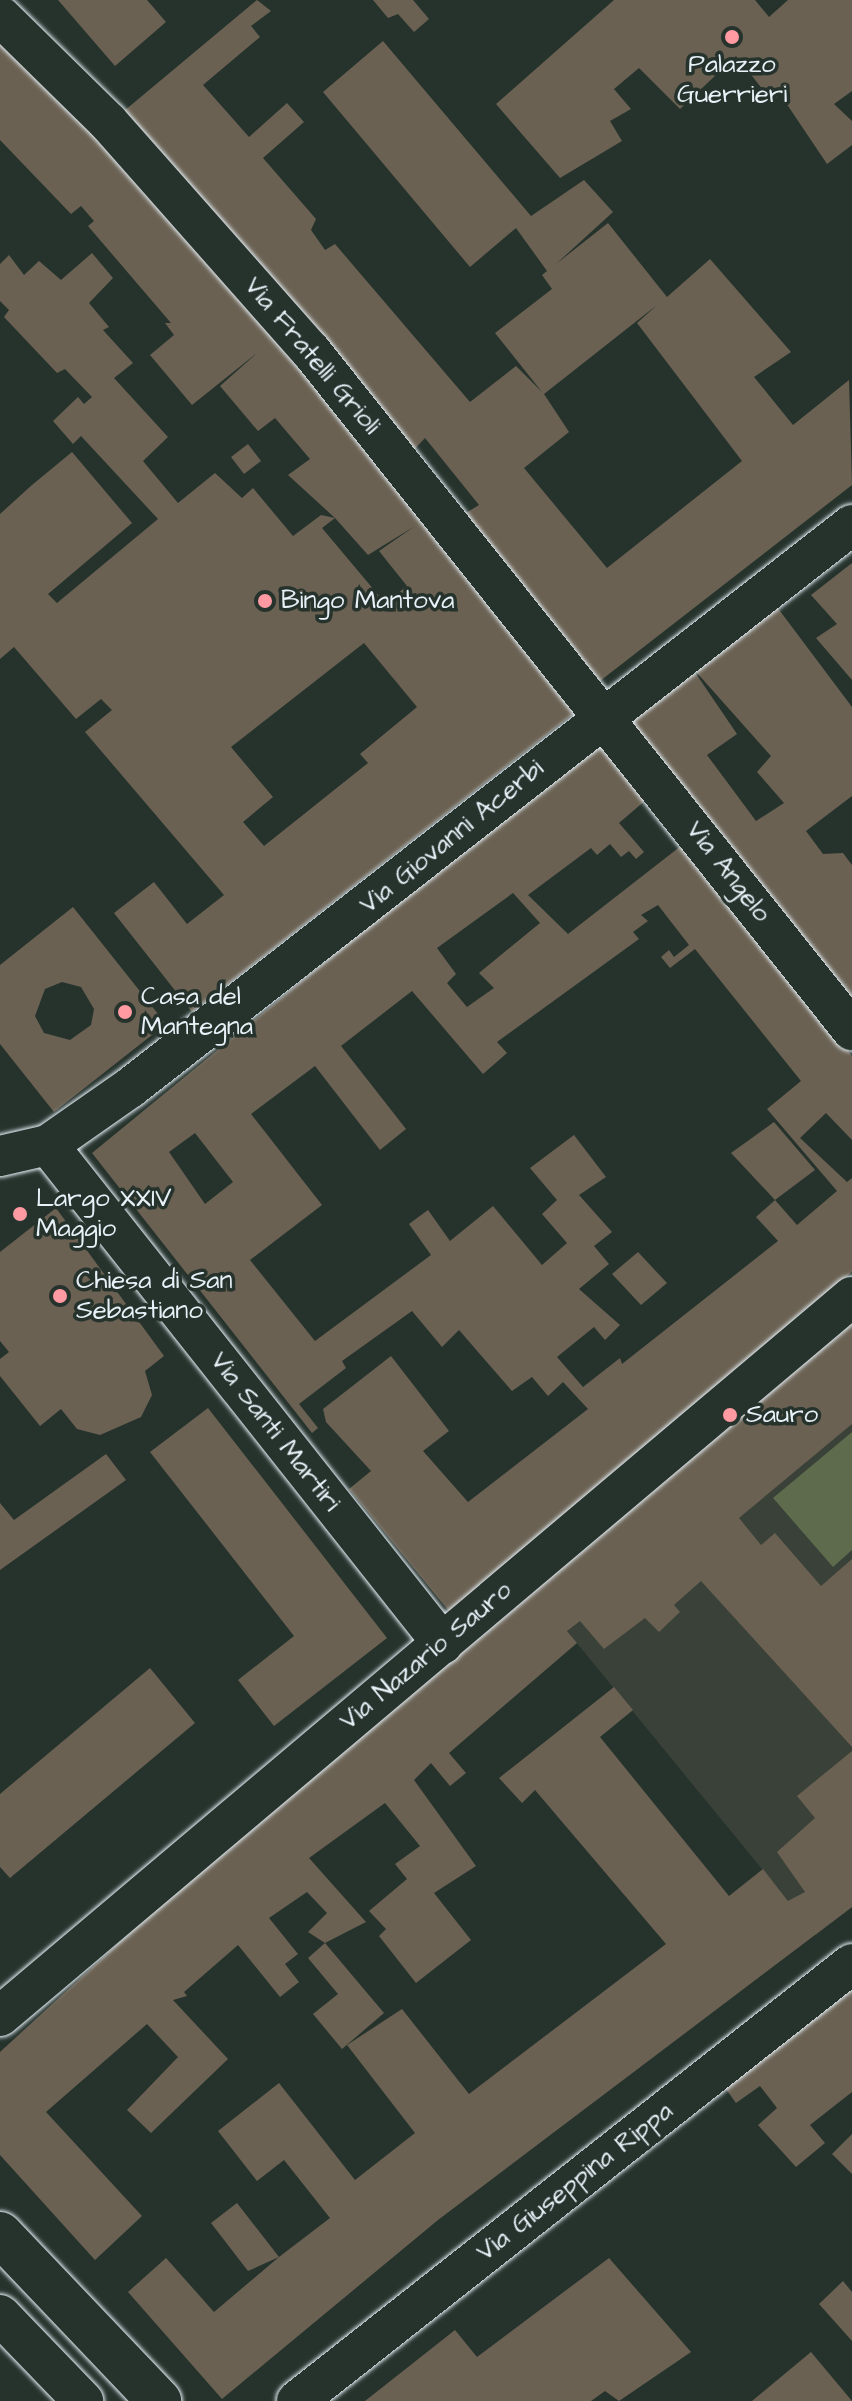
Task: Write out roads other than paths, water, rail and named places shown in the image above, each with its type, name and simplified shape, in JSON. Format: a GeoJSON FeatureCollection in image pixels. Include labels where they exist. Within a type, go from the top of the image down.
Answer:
{"type":"FeatureCollection","features":[{"type":"Feature","properties":{"kind":"main road"},"geometry":{"type":"LineString","coordinates":[[0,2234],[159,2401]]}},
{"type":"Feature","properties":{"kind":"street","name":"Via Fratelli Grioli"},"geometry":{"type":"LineString","coordinates":[[0,16],[108,122],[310,350],[604,714]]}},
{"type":"Feature","properties":{"kind":"street","name":"Via Giovanni Acerbi"},"geometry":{"type":"LineString","coordinates":[[48,1145],[404,877],[604,714],[852,525]]}},
{"type":"Feature","properties":{"kind":"street","name":"Via Angelo"},"geometry":{"type":"LineString","coordinates":[[604,714],[852,1030]]}},
{"type":"Feature","properties":{"kind":"street"},"geometry":{"type":"LineString","coordinates":[[0,1156],[48,1145]]}},
{"type":"Feature","properties":{"kind":"street","name":"Via Santi Martiri"},"geometry":{"type":"LineString","coordinates":[[48,1145],[443,1644]]}},
{"type":"Feature","properties":{"kind":"street","name":"Via Nazario Sauro"},"geometry":{"type":"LineString","coordinates":[[0,2016],[852,1297]]}},
{"type":"Feature","properties":{"kind":"street","name":"Via Giuseppina Rippa"},"geometry":{"type":"LineString","coordinates":[[297,2401],[852,1964]]}},
{"type":"Feature","properties":{"kind":"street"},"geometry":{"type":"LineString","coordinates":[[0,2315],[83,2401]]}},
{"type":"Feature","properties":{"kind":"place","name":"Palazzo Guerrieri"},"geometry":{"type":"Point","coordinates":[732,37]}},
{"type":"Feature","properties":{"kind":"place","name":"Bingo Mantova"},"geometry":{"type":"Point","coordinates":[265,601]}},
{"type":"Feature","properties":{"kind":"place","name":"Casa del Mantegna"},"geometry":{"type":"Point","coordinates":[125,1012]}},
{"type":"Feature","properties":{"kind":"place","name":"Largo XXIV Maggio"},"geometry":{"type":"Point","coordinates":[20,1214]}},
{"type":"Feature","properties":{"kind":"place","name":"Chiesa di San Sebastiano"},"geometry":{"type":"Point","coordinates":[60,1296]}},
{"type":"Feature","properties":{"kind":"place","name":"Sauro"},"geometry":{"type":"Point","coordinates":[730,1415]}}]}
